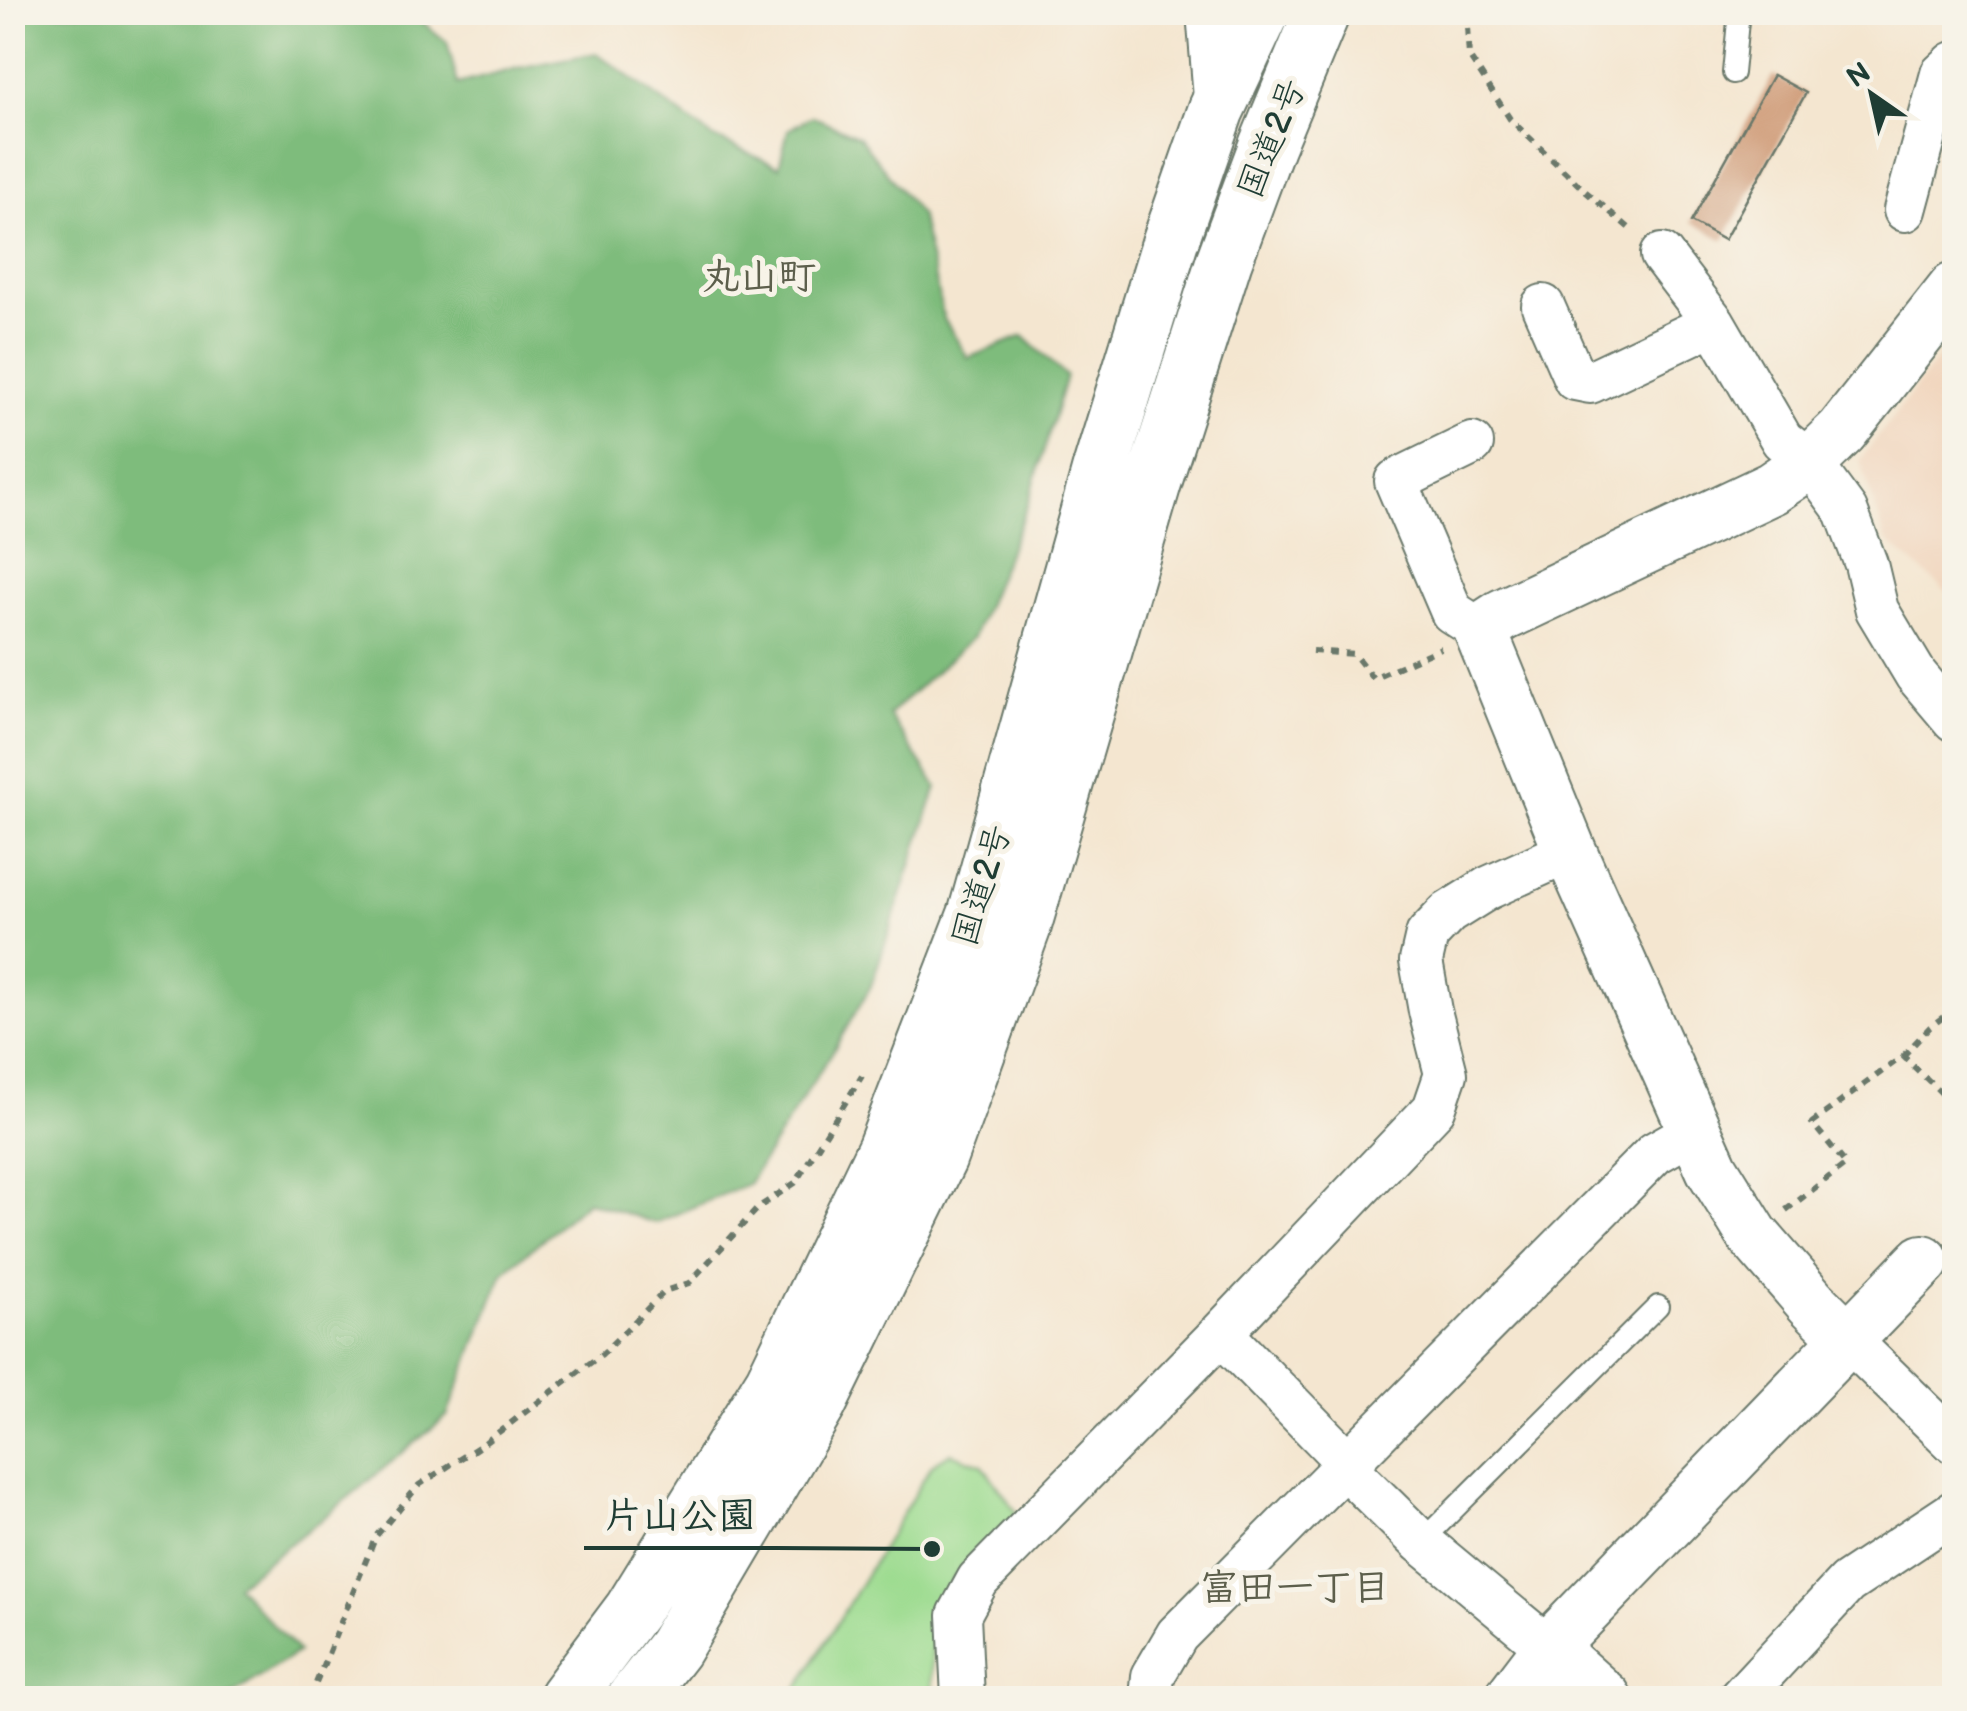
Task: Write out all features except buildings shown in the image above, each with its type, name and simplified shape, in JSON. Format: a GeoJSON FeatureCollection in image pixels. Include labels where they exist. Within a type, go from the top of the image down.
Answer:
{"type":"FeatureCollection","features":[{"type":"Feature","properties":{"kind":"highway","name":"国道2号"},"geometry":{"type":"LineString","coordinates":[[566,1698],[632,1610],[774,1382],[885,1149],[976,914],[1100,470],[1170,242],[1216,110],[1262,12]]}},
{"type":"Feature","properties":{"kind":"highway","name":"国道2号"},"geometry":{"type":"LineString","coordinates":[[635,1698],[674,1648],[819,1403],[939,1158],[1024,927],[1153,484],[1224,261],[1322,12]]}},
{"type":"Feature","properties":{"kind":"street"},"geometry":{"type":"LineString","coordinates":[[1208,12],[1216,110]]}},
{"type":"Feature","properties":{"kind":"street"},"geometry":{"type":"LineString","coordinates":[[1905,210],[1942,74],[1954,64]]}},
{"type":"Feature","properties":{"kind":"street"},"geometry":{"type":"LineString","coordinates":[[1662,254],[1714,323],[1782,440],[1810,462],[1846,511],[1866,564],[1876,610],[1916,674],[1954,720]]}},
{"type":"Feature","properties":{"kind":"street"},"geometry":{"type":"LineString","coordinates":[[1480,630],[1772,488],[1810,462],[1842,431],[1954,290]]}},
{"type":"Feature","properties":{"kind":"street"},"geometry":{"type":"LineString","coordinates":[[1543,306],[1576,379],[1590,382],[1714,323]]}},
{"type":"Feature","properties":{"kind":"street"},"geometry":{"type":"LineString","coordinates":[[1472,444],[1396,481],[1452,612],[1480,630],[1570,851],[1712,1169],[1754,1235],[1811,1302],[1954,1442]]}},
{"type":"Feature","properties":{"kind":"street"},"geometry":{"type":"LineString","coordinates":[[962,1698],[958,1614],[978,1580],[1434,1109],[1446,1074],[1422,961],[1427,936],[1448,913],[1488,888],[1570,851]]}},
{"type":"Feature","properties":{"kind":"street"},"geometry":{"type":"LineString","coordinates":[[1151,1698],[1154,1676],[1177,1635],[1655,1153],[1694,1131]]}},
{"type":"Feature","properties":{"kind":"street"},"geometry":{"type":"LineString","coordinates":[[1511,1698],[1549,1648],[1923,1261]]}},
{"type":"Feature","properties":{"kind":"street"},"geometry":{"type":"LineString","coordinates":[[1221,1333],[1347,1462],[1356,1479],[1421,1542],[1606,1698]]}},
{"type":"Feature","properties":{"kind":"street"},"geometry":{"type":"LineString","coordinates":[[1740,1698],[1846,1583],[1954,1512]]}},
{"type":"Feature","properties":{"kind":"lane"},"geometry":{"type":"LineString","coordinates":[[1732,12],[1738,21],[1733,74]]}},
{"type":"Feature","properties":{"kind":"lane"},"geometry":{"type":"LineString","coordinates":[[1421,1542],[1658,1306]]}},
{"type":"Feature","properties":{"kind":"path"},"geometry":{"type":"LineString","coordinates":[[1466,12],[1469,56],[1510,120],[1584,192],[1662,254]]}},
{"type":"Feature","properties":{"kind":"path"},"geometry":{"type":"LineString","coordinates":[[1312,651],[1354,654],[1373,678],[1480,630]]}},
{"type":"Feature","properties":{"kind":"path"},"geometry":{"type":"LineString","coordinates":[[1754,1235],[1846,1164],[1812,1123],[1903,1056],[1930,1027],[1954,1009]]}},
{"type":"Feature","properties":{"kind":"path"},"geometry":{"type":"LineString","coordinates":[[1903,1056],[1954,1104]]}},
{"type":"Feature","properties":{"kind":"path"},"geometry":{"type":"LineString","coordinates":[[310,1698],[376,1536],[419,1485],[483,1444],[602,1354],[665,1291],[688,1283],[759,1206],[794,1184],[867,1068]]}},
{"type":"Feature","properties":{"kind":"shaded area"},"geometry":{"type":"Polygon","coordinates":[[[1954,338],[1954,598],[1886,540],[1860,460],[1954,338]]]}},
{"type":"Feature","properties":{"kind":"green space"},"geometry":{"type":"Polygon","coordinates":[[[12,13],[411,13],[447,42],[458,84],[597,53],[712,137],[779,167],[788,130],[812,116],[859,137],[920,215],[944,319],[968,358],[1023,336],[1066,376],[1028,504],[973,637],[889,715],[937,787],[871,986],[833,1051],[748,1184],[655,1223],[587,1201],[503,1273],[447,1416],[236,1585],[298,1652],[227,1698],[13,1698],[12,13]]]}},
{"type":"Feature","properties":{"kind":"green space"},"geometry":{"type":"Polygon","coordinates":[[[951,1453],[982,1464],[1017,1513],[963,1568],[939,1603],[933,1637],[933,1698],[792,1698],[932,1465],[951,1453]]]}},
{"type":"Feature","properties":{"kind":"place","name":"片山公園"},"geometry":{"type":"Point","coordinates":[932,1549]}},
{"type":"Feature","properties":{"kind":"district","name":"丸山町"},"geometry":{"type":"Point","coordinates":[759,276]}},
{"type":"Feature","properties":{"kind":"district","name":"富田一丁目"},"geometry":{"type":"Point","coordinates":[1295,1587]}}]}
